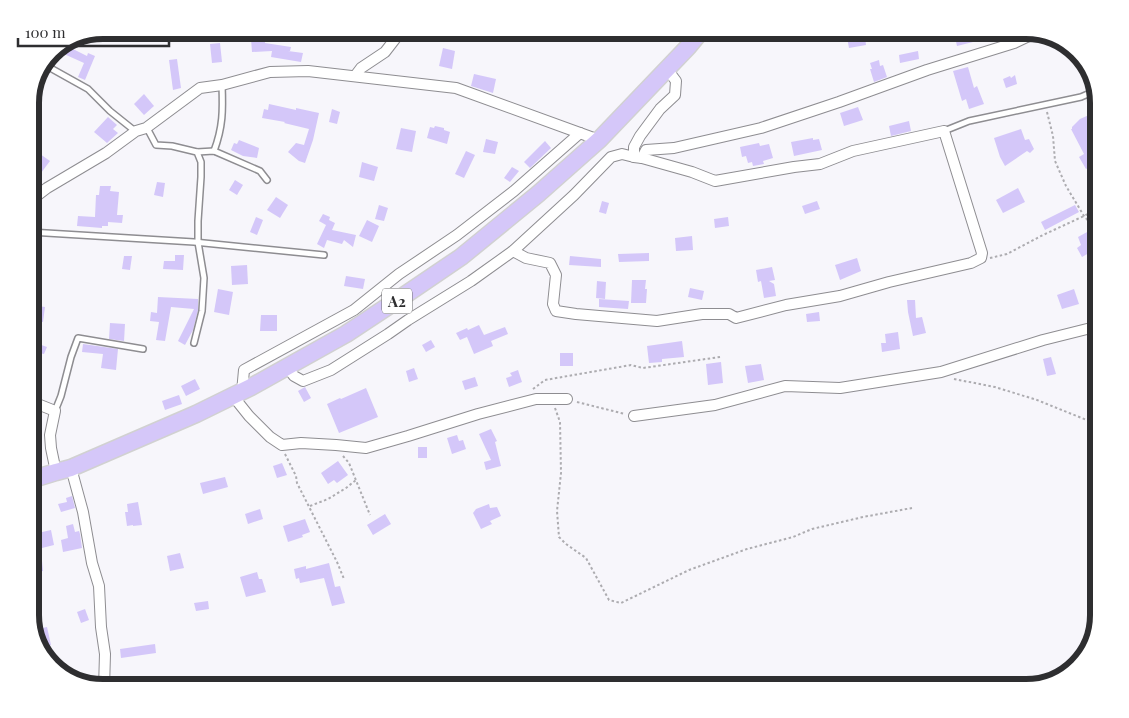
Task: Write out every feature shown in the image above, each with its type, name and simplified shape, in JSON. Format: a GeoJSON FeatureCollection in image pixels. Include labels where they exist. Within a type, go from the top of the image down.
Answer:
{"type":"FeatureCollection","features":[{"type":"Feature","properties":{"kind":"main road","name":"A2"},"geometry":{"type":"LineString","coordinates":[[39,477],[64,470],[196,414],[237,394],[346,334],[402,297],[461,256],[538,194],[599,140],[695,39]]}},
{"type":"Feature","properties":{"kind":"street"},"geometry":{"type":"LineString","coordinates":[[355,76],[361,68],[385,52],[395,39]]}},
{"type":"Feature","properties":{"kind":"street"},"geometry":{"type":"LineString","coordinates":[[638,157],[646,150],[674,148],[767,126],[1022,39]]}},
{"type":"Feature","properties":{"kind":"street"},"geometry":{"type":"LineString","coordinates":[[638,157],[634,147],[640,136],[660,109],[675,95],[676,81],[667,69]]}},
{"type":"Feature","properties":{"kind":"street"},"geometry":{"type":"LineString","coordinates":[[39,194],[106,153],[136,131],[146,128],[200,88],[222,85],[270,72],[308,71],[456,88],[599,140]]}},
{"type":"Feature","properties":{"kind":"street"},"geometry":{"type":"LineString","coordinates":[[287,367],[294,376],[302,381],[331,370],[388,334],[471,281],[513,251],[612,157],[622,154],[692,172],[715,180],[820,164],[852,151],[944,131],[982,253],[981,258],[971,263],[889,282],[840,296],[786,305],[736,318],[728,314],[702,314],[657,321],[556,311],[553,304],[556,275],[550,263],[526,258],[513,251]]}},
{"type":"Feature","properties":{"kind":"street"},"geometry":{"type":"LineString","coordinates":[[567,399],[536,399],[478,414],[366,448],[336,445],[282,445],[270,437],[249,416],[237,394],[244,370],[354,310],[399,274],[457,235],[507,197],[580,133]]}},
{"type":"Feature","properties":{"kind":"street"},"geometry":{"type":"LineString","coordinates":[[634,416],[715,405],[785,386],[840,388],[941,372],[1043,340],[1090,328]]}},
{"type":"Feature","properties":{"kind":"street"},"geometry":{"type":"LineString","coordinates":[[39,405],[55,411],[50,435],[51,448],[64,470],[83,512],[92,562],[99,586],[104,679]]}},
{"type":"Feature","properties":{"kind":"lane"},"geometry":{"type":"LineString","coordinates":[[49,68],[88,90],[110,111],[136,131]]}},
{"type":"Feature","properties":{"kind":"lane"},"geometry":{"type":"LineString","coordinates":[[214,151],[223,114],[222,85]]}},
{"type":"Feature","properties":{"kind":"lane"},"geometry":{"type":"LineString","coordinates":[[944,131],[969,121],[1080,97],[1090,93]]}},
{"type":"Feature","properties":{"kind":"lane"},"geometry":{"type":"LineString","coordinates":[[146,128],[156,145],[172,146],[197,152],[214,151],[260,171],[267,180]]}},
{"type":"Feature","properties":{"kind":"lane"},"geometry":{"type":"LineString","coordinates":[[194,343],[202,311],[204,278],[198,242],[201,177],[197,152]]}},
{"type":"Feature","properties":{"kind":"lane"},"geometry":{"type":"LineString","coordinates":[[39,232],[198,242],[324,255]]}},
{"type":"Feature","properties":{"kind":"lane"},"geometry":{"type":"LineString","coordinates":[[55,411],[78,338],[143,349]]}},
{"type":"Feature","properties":{"kind":"path"},"geometry":{"type":"LineString","coordinates":[[1045,105],[1053,136],[1055,161],[1066,186],[1090,223]]}},
{"type":"Feature","properties":{"kind":"path"},"geometry":{"type":"LineString","coordinates":[[981,258],[1007,254],[1090,213]]}},
{"type":"Feature","properties":{"kind":"path"},"geometry":{"type":"LineString","coordinates":[[528,392],[545,380],[631,365],[642,368],[720,357]]}},
{"type":"Feature","properties":{"kind":"path"},"geometry":{"type":"LineString","coordinates":[[941,372],[955,380],[995,387],[1090,422]]}},
{"type":"Feature","properties":{"kind":"path"},"geometry":{"type":"LineString","coordinates":[[552,399],[560,422],[560,473],[557,510],[559,537],[586,558],[609,600],[621,603],[689,570],[747,548],[793,537],[812,529],[912,508]]}},
{"type":"Feature","properties":{"kind":"path"},"geometry":{"type":"LineString","coordinates":[[567,399],[634,416]]}},
{"type":"Feature","properties":{"kind":"path"},"geometry":{"type":"LineString","coordinates":[[282,445],[344,579]]}},
{"type":"Feature","properties":{"kind":"path"},"geometry":{"type":"LineString","coordinates":[[336,445],[349,464],[370,515]]}},
{"type":"Feature","properties":{"kind":"path"},"geometry":{"type":"LineString","coordinates":[[309,506],[328,499],[356,480]]}},
{"type":"Feature","properties":{"kind":"building"},"geometry":{"type":"Polygon","coordinates":[[[251,39],[265,39],[265,43],[291,47],[290,51],[288,51],[303,53],[301,62],[271,57],[272,51],[252,52],[251,39]]]}},
{"type":"Feature","properties":{"kind":"building"},"geometry":{"type":"Polygon","coordinates":[[[847,39],[865,39],[866,45],[849,48],[847,39]]]}},
{"type":"Feature","properties":{"kind":"building"},"geometry":{"type":"Polygon","coordinates":[[[955,39],[976,39],[977,41],[957,46],[955,39]]]}},
{"type":"Feature","properties":{"kind":"building"},"geometry":{"type":"Polygon","coordinates":[[[220,43],[222,62],[212,63],[210,44],[220,43]]]}},
{"type":"Feature","properties":{"kind":"building"},"geometry":{"type":"Polygon","coordinates":[[[70,48],[87,56],[88,53],[95,56],[85,80],[78,77],[84,63],[63,54],[70,48]]]}},
{"type":"Feature","properties":{"kind":"building"},"geometry":{"type":"Polygon","coordinates":[[[443,48],[455,51],[452,69],[439,66],[443,48]]]}},
{"type":"Feature","properties":{"kind":"building"},"geometry":{"type":"Polygon","coordinates":[[[918,51],[919,59],[900,63],[899,55],[918,51]]]}},
{"type":"Feature","properties":{"kind":"building"},"geometry":{"type":"Polygon","coordinates":[[[177,59],[181,88],[173,90],[169,60],[177,59]]]}},
{"type":"Feature","properties":{"kind":"building"},"geometry":{"type":"Polygon","coordinates":[[[879,60],[880,66],[883,65],[887,77],[874,82],[870,63],[879,60]]]}},
{"type":"Feature","properties":{"kind":"building"},"geometry":{"type":"Polygon","coordinates":[[[968,67],[974,88],[977,86],[984,104],[969,109],[966,99],[962,101],[953,71],[968,67]]]}},
{"type":"Feature","properties":{"kind":"building"},"geometry":{"type":"Polygon","coordinates":[[[474,74],[496,79],[493,93],[471,86],[474,74]]]}},
{"type":"Feature","properties":{"kind":"building"},"geometry":{"type":"Polygon","coordinates":[[[1015,75],[1017,84],[1006,88],[1003,79],[1010,76],[1011,78],[1015,75]]]}},
{"type":"Feature","properties":{"kind":"building"},"geometry":{"type":"Polygon","coordinates":[[[144,94],[154,106],[144,115],[134,104],[144,94]]]}},
{"type":"Feature","properties":{"kind":"building"},"geometry":{"type":"Polygon","coordinates":[[[269,104],[319,113],[313,140],[305,163],[299,161],[288,152],[296,143],[304,145],[309,129],[262,118],[264,109],[268,110],[269,104]]]}},
{"type":"Feature","properties":{"kind":"building"},"geometry":{"type":"Polygon","coordinates":[[[858,107],[863,120],[844,126],[840,113],[858,107]]]}},
{"type":"Feature","properties":{"kind":"building"},"geometry":{"type":"Polygon","coordinates":[[[332,109],[340,112],[337,124],[329,122],[332,109]]]}},
{"type":"Feature","properties":{"kind":"building"},"geometry":{"type":"Polygon","coordinates":[[[1089,115],[1090,117],[1090,130],[1088,131],[1090,135],[1090,167],[1086,169],[1079,157],[1084,154],[1071,129],[1080,119],[1089,115]]]}},
{"type":"Feature","properties":{"kind":"building"},"geometry":{"type":"Polygon","coordinates":[[[108,117],[117,125],[113,129],[118,133],[107,143],[94,132],[108,117]]]}},
{"type":"Feature","properties":{"kind":"building"},"geometry":{"type":"Polygon","coordinates":[[[909,121],[911,131],[891,136],[889,126],[909,121]]]}},
{"type":"Feature","properties":{"kind":"building"},"geometry":{"type":"Polygon","coordinates":[[[435,126],[450,132],[447,144],[427,138],[430,127],[434,128],[435,126]]]}},
{"type":"Feature","properties":{"kind":"building"},"geometry":{"type":"Polygon","coordinates":[[[401,128],[416,131],[412,152],[396,149],[401,128]]]}},
{"type":"Feature","properties":{"kind":"building"},"geometry":{"type":"Polygon","coordinates":[[[1021,129],[1025,140],[1029,139],[1034,149],[1030,153],[1027,151],[1005,166],[994,138],[1021,129]]]}},
{"type":"Feature","properties":{"kind":"building"},"geometry":{"type":"Polygon","coordinates":[[[813,138],[813,140],[819,139],[822,150],[794,156],[791,142],[813,138]]]}},
{"type":"Feature","properties":{"kind":"building"},"geometry":{"type":"Polygon","coordinates":[[[486,139],[498,142],[495,154],[483,152],[486,139]]]}},
{"type":"Feature","properties":{"kind":"building"},"geometry":{"type":"Polygon","coordinates":[[[239,140],[259,148],[257,158],[243,156],[231,150],[234,143],[237,144],[239,140]]]}},
{"type":"Feature","properties":{"kind":"building"},"geometry":{"type":"Polygon","coordinates":[[[545,141],[551,148],[530,168],[524,162],[545,141]]]}},
{"type":"Feature","properties":{"kind":"building"},"geometry":{"type":"Polygon","coordinates":[[[759,143],[760,146],[769,144],[773,158],[763,161],[764,164],[753,166],[752,162],[748,163],[746,156],[742,157],[740,147],[759,143]]]}},
{"type":"Feature","properties":{"kind":"building"},"geometry":{"type":"Polygon","coordinates":[[[466,151],[475,155],[464,178],[455,174],[466,151]]]}},
{"type":"Feature","properties":{"kind":"building"},"geometry":{"type":"Polygon","coordinates":[[[39,153],[50,161],[39,176],[39,153]]]}},
{"type":"Feature","properties":{"kind":"building"},"geometry":{"type":"Polygon","coordinates":[[[362,162],[378,167],[374,181],[359,177],[362,162]]]}},
{"type":"Feature","properties":{"kind":"building"},"geometry":{"type":"Polygon","coordinates":[[[512,167],[519,171],[510,182],[504,178],[512,167]]]}},
{"type":"Feature","properties":{"kind":"building"},"geometry":{"type":"Polygon","coordinates":[[[235,180],[243,185],[237,195],[229,190],[235,180]]]}},
{"type":"Feature","properties":{"kind":"building"},"geometry":{"type":"Polygon","coordinates":[[[157,182],[165,183],[163,197],[154,195],[157,182]]]}},
{"type":"Feature","properties":{"kind":"building"},"geometry":{"type":"Polygon","coordinates":[[[100,186],[111,186],[110,191],[119,192],[117,215],[123,215],[122,223],[108,222],[108,226],[102,226],[102,228],[77,226],[78,216],[95,217],[96,195],[99,195],[100,186]]]}},
{"type":"Feature","properties":{"kind":"building"},"geometry":{"type":"Polygon","coordinates":[[[1018,188],[1025,202],[1003,213],[996,200],[1018,188]]]}},
{"type":"Feature","properties":{"kind":"building"},"geometry":{"type":"Polygon","coordinates":[[[276,197],[288,205],[280,218],[267,210],[276,197]]]}},
{"type":"Feature","properties":{"kind":"building"},"geometry":{"type":"Polygon","coordinates":[[[602,201],[609,203],[606,214],[599,212],[602,201]]]}},
{"type":"Feature","properties":{"kind":"building"},"geometry":{"type":"Polygon","coordinates":[[[817,201],[820,209],[805,214],[802,206],[817,201]]]}},
{"type":"Feature","properties":{"kind":"building"},"geometry":{"type":"Polygon","coordinates":[[[379,205],[388,208],[384,221],[375,219],[379,205]]]}},
{"type":"Feature","properties":{"kind":"building"},"geometry":{"type":"Polygon","coordinates":[[[1075,205],[1079,212],[1045,230],[1041,222],[1075,205]]]}},
{"type":"Feature","properties":{"kind":"building"},"geometry":{"type":"Polygon","coordinates":[[[323,214],[330,217],[329,220],[335,223],[332,230],[356,235],[353,247],[344,240],[342,244],[327,240],[324,248],[317,244],[326,225],[319,221],[323,214]]]}},
{"type":"Feature","properties":{"kind":"building"},"geometry":{"type":"Polygon","coordinates":[[[256,217],[263,220],[257,235],[250,232],[256,217]]]}},
{"type":"Feature","properties":{"kind":"building"},"geometry":{"type":"Polygon","coordinates":[[[728,217],[729,226],[715,228],[714,219],[728,217]]]}},
{"type":"Feature","properties":{"kind":"building"},"geometry":{"type":"Polygon","coordinates":[[[367,220],[379,226],[372,242],[359,236],[367,220]]]}},
{"type":"Feature","properties":{"kind":"building"},"geometry":{"type":"Polygon","coordinates":[[[1089,231],[1090,233],[1090,252],[1082,257],[1077,248],[1081,245],[1078,237],[1089,231]]]}},
{"type":"Feature","properties":{"kind":"building"},"geometry":{"type":"Polygon","coordinates":[[[692,236],[693,250],[676,251],[675,238],[692,236]]]}},
{"type":"Feature","properties":{"kind":"building"},"geometry":{"type":"Polygon","coordinates":[[[649,253],[649,261],[619,262],[618,254],[649,253]]]}},
{"type":"Feature","properties":{"kind":"building"},"geometry":{"type":"Polygon","coordinates":[[[175,255],[184,255],[183,270],[163,269],[164,261],[175,261],[175,255]]]}},
{"type":"Feature","properties":{"kind":"building"},"geometry":{"type":"Polygon","coordinates":[[[124,256],[132,256],[130,270],[122,269],[124,256]]]}},
{"type":"Feature","properties":{"kind":"building"},"geometry":{"type":"Polygon","coordinates":[[[570,256],[601,259],[601,267],[569,265],[570,256]]]}},
{"type":"Feature","properties":{"kind":"building"},"geometry":{"type":"Polygon","coordinates":[[[857,258],[861,271],[840,280],[835,265],[857,258]]]}},
{"type":"Feature","properties":{"kind":"building"},"geometry":{"type":"Polygon","coordinates":[[[247,265],[248,284],[232,285],[231,266],[247,265]]]}},
{"type":"Feature","properties":{"kind":"building"},"geometry":{"type":"Polygon","coordinates":[[[772,267],[775,280],[769,281],[774,284],[776,296],[764,298],[761,281],[758,282],[756,270],[772,267]]]}},
{"type":"Feature","properties":{"kind":"building"},"geometry":{"type":"Polygon","coordinates":[[[346,276],[365,279],[363,289],[344,286],[346,276]]]}},
{"type":"Feature","properties":{"kind":"building"},"geometry":{"type":"Polygon","coordinates":[[[632,280],[646,280],[646,303],[631,303],[632,280]]]}},
{"type":"Feature","properties":{"kind":"building"},"geometry":{"type":"Polygon","coordinates":[[[597,281],[606,282],[605,299],[596,298],[597,281]]]}},
{"type":"Feature","properties":{"kind":"building"},"geometry":{"type":"Polygon","coordinates":[[[690,288],[704,291],[702,300],[688,297],[690,288]]]}},
{"type":"Feature","properties":{"kind":"building"},"geometry":{"type":"Polygon","coordinates":[[[218,289],[233,292],[229,315],[214,312],[218,289]]]}},
{"type":"Feature","properties":{"kind":"building"},"geometry":{"type":"Polygon","coordinates":[[[1074,289],[1079,304],[1062,309],[1057,295],[1074,289]]]}},
{"type":"Feature","properties":{"kind":"building"},"geometry":{"type":"Polygon","coordinates":[[[158,297],[198,299],[198,310],[193,330],[185,345],[178,341],[194,309],[171,307],[165,341],[156,340],[159,322],[150,321],[151,312],[157,313],[158,297]]]}},
{"type":"Feature","properties":{"kind":"building"},"geometry":{"type":"Polygon","coordinates":[[[599,299],[629,301],[628,309],[599,307],[599,299]]]}},
{"type":"Feature","properties":{"kind":"building"},"geometry":{"type":"Polygon","coordinates":[[[907,300],[915,300],[916,318],[922,317],[926,333],[913,336],[907,300]]]}},
{"type":"Feature","properties":{"kind":"building"},"geometry":{"type":"Polygon","coordinates":[[[39,306],[45,307],[43,322],[39,321],[39,306]]]}},
{"type":"Feature","properties":{"kind":"building"},"geometry":{"type":"Polygon","coordinates":[[[819,312],[820,321],[807,322],[806,314],[819,312]]]}},
{"type":"Feature","properties":{"kind":"building"},"geometry":{"type":"Polygon","coordinates":[[[261,315],[277,315],[277,331],[260,331],[261,315]]]}},
{"type":"Feature","properties":{"kind":"building"},"geometry":{"type":"Polygon","coordinates":[[[110,323],[125,324],[124,341],[109,339],[110,323]]]}},
{"type":"Feature","properties":{"kind":"building"},"geometry":{"type":"Polygon","coordinates":[[[479,325],[484,335],[505,327],[508,334],[491,341],[493,346],[474,354],[467,337],[460,340],[456,333],[479,325]]]}},
{"type":"Feature","properties":{"kind":"building"},"geometry":{"type":"Polygon","coordinates":[[[898,332],[900,349],[882,352],[881,343],[886,343],[885,334],[898,332]]]}},
{"type":"Feature","properties":{"kind":"building"},"geometry":{"type":"Polygon","coordinates":[[[431,340],[435,347],[426,352],[422,345],[431,340]]]}},
{"type":"Feature","properties":{"kind":"building"},"geometry":{"type":"Polygon","coordinates":[[[682,341],[684,357],[662,359],[662,362],[649,363],[647,346],[682,341]]]}},
{"type":"Feature","properties":{"kind":"building"},"geometry":{"type":"Polygon","coordinates":[[[39,344],[47,347],[44,354],[39,353],[39,344]]]}},
{"type":"Feature","properties":{"kind":"building"},"geometry":{"type":"Polygon","coordinates":[[[83,344],[118,349],[116,370],[101,368],[103,354],[82,352],[83,344]]]}},
{"type":"Feature","properties":{"kind":"building"},"geometry":{"type":"Polygon","coordinates":[[[560,353],[573,353],[573,366],[560,366],[560,353]]]}},
{"type":"Feature","properties":{"kind":"building"},"geometry":{"type":"Polygon","coordinates":[[[1051,357],[1056,374],[1047,376],[1043,359],[1051,357]]]}},
{"type":"Feature","properties":{"kind":"building"},"geometry":{"type":"Polygon","coordinates":[[[721,362],[723,383],[708,385],[706,364],[721,362]]]}},
{"type":"Feature","properties":{"kind":"building"},"geometry":{"type":"Polygon","coordinates":[[[761,364],[764,380],[748,383],[745,366],[761,364]]]}},
{"type":"Feature","properties":{"kind":"building"},"geometry":{"type":"Polygon","coordinates":[[[414,368],[418,379],[409,382],[406,371],[414,368]]]}},
{"type":"Feature","properties":{"kind":"building"},"geometry":{"type":"Polygon","coordinates":[[[518,370],[522,382],[509,387],[506,378],[512,376],[510,373],[518,370]]]}},
{"type":"Feature","properties":{"kind":"building"},"geometry":{"type":"Polygon","coordinates":[[[475,377],[478,386],[465,390],[462,381],[475,377]]]}},
{"type":"Feature","properties":{"kind":"building"},"geometry":{"type":"Polygon","coordinates":[[[195,379],[200,389],[186,396],[181,386],[195,379]]]}},
{"type":"Feature","properties":{"kind":"building"},"geometry":{"type":"Polygon","coordinates":[[[305,387],[311,398],[304,402],[298,391],[305,387]]]}},
{"type":"Feature","properties":{"kind":"building"},"geometry":{"type":"Polygon","coordinates":[[[366,388],[378,417],[339,433],[327,404],[366,388]]]}},
{"type":"Feature","properties":{"kind":"building"},"geometry":{"type":"Polygon","coordinates":[[[179,395],[182,404],[165,410],[162,401],[179,395]]]}},
{"type":"Feature","properties":{"kind":"building"},"geometry":{"type":"Polygon","coordinates":[[[491,429],[497,441],[495,442],[501,466],[486,470],[484,462],[491,460],[479,434],[491,429]]]}},
{"type":"Feature","properties":{"kind":"building"},"geometry":{"type":"Polygon","coordinates":[[[457,435],[459,441],[463,440],[466,449],[452,454],[447,438],[457,435]]]}},
{"type":"Feature","properties":{"kind":"building"},"geometry":{"type":"Polygon","coordinates":[[[418,447],[427,447],[427,458],[418,458],[418,447]]]}},
{"type":"Feature","properties":{"kind":"building"},"geometry":{"type":"Polygon","coordinates":[[[338,461],[348,475],[337,483],[334,480],[328,484],[321,473],[338,461]]]}},
{"type":"Feature","properties":{"kind":"building"},"geometry":{"type":"Polygon","coordinates":[[[282,463],[287,475],[277,478],[273,466],[282,463]]]}},
{"type":"Feature","properties":{"kind":"building"},"geometry":{"type":"Polygon","coordinates":[[[225,477],[228,487],[203,494],[200,483],[225,477]]]}},
{"type":"Feature","properties":{"kind":"building"},"geometry":{"type":"Polygon","coordinates":[[[72,496],[75,508],[61,512],[58,504],[67,502],[66,498],[72,496]]]}},
{"type":"Feature","properties":{"kind":"building"},"geometry":{"type":"Polygon","coordinates":[[[138,502],[142,525],[127,526],[125,512],[128,512],[127,504],[138,502]]]}},
{"type":"Feature","properties":{"kind":"building"},"geometry":{"type":"Polygon","coordinates":[[[489,504],[490,508],[497,507],[501,516],[490,521],[492,524],[481,529],[473,513],[476,509],[489,504]]]}},
{"type":"Feature","properties":{"kind":"building"},"geometry":{"type":"Polygon","coordinates":[[[260,509],[263,519],[248,524],[245,514],[260,509]]]}},
{"type":"Feature","properties":{"kind":"building"},"geometry":{"type":"Polygon","coordinates":[[[385,514],[391,524],[373,535],[367,525],[385,514]]]}},
{"type":"Feature","properties":{"kind":"building"},"geometry":{"type":"Polygon","coordinates":[[[305,519],[310,532],[302,535],[303,537],[288,542],[283,526],[305,519]]]}},
{"type":"Feature","properties":{"kind":"building"},"geometry":{"type":"Polygon","coordinates":[[[73,524],[75,532],[79,531],[82,548],[63,552],[61,540],[68,538],[66,526],[73,524]]]}},
{"type":"Feature","properties":{"kind":"building"},"geometry":{"type":"Polygon","coordinates":[[[51,530],[54,545],[42,548],[39,533],[51,530]]]}},
{"type":"Feature","properties":{"kind":"building"},"geometry":{"type":"Polygon","coordinates":[[[39,541],[43,571],[39,572],[39,541]]]}},
{"type":"Feature","properties":{"kind":"building"},"geometry":{"type":"Polygon","coordinates":[[[180,553],[184,568],[170,571],[167,556],[180,553]]]}},
{"type":"Feature","properties":{"kind":"building"},"geometry":{"type":"Polygon","coordinates":[[[329,563],[335,587],[340,586],[345,603],[332,606],[324,578],[300,583],[299,578],[296,579],[294,569],[306,566],[306,569],[329,563]]]}},
{"type":"Feature","properties":{"kind":"building"},"geometry":{"type":"Polygon","coordinates":[[[257,572],[259,579],[262,579],[266,592],[246,597],[240,577],[257,572]]]}},
{"type":"Feature","properties":{"kind":"building"},"geometry":{"type":"Polygon","coordinates":[[[208,601],[209,609],[196,611],[194,603],[208,601]]]}},
{"type":"Feature","properties":{"kind":"building"},"geometry":{"type":"Polygon","coordinates":[[[85,609],[89,620],[81,623],[77,612],[85,609]]]}},
{"type":"Feature","properties":{"kind":"building"},"geometry":{"type":"Polygon","coordinates":[[[47,627],[51,645],[47,646],[40,628],[47,627]]]}},
{"type":"Feature","properties":{"kind":"building"},"geometry":{"type":"Polygon","coordinates":[[[155,644],[156,653],[121,658],[120,649],[155,644]]]}}]}
